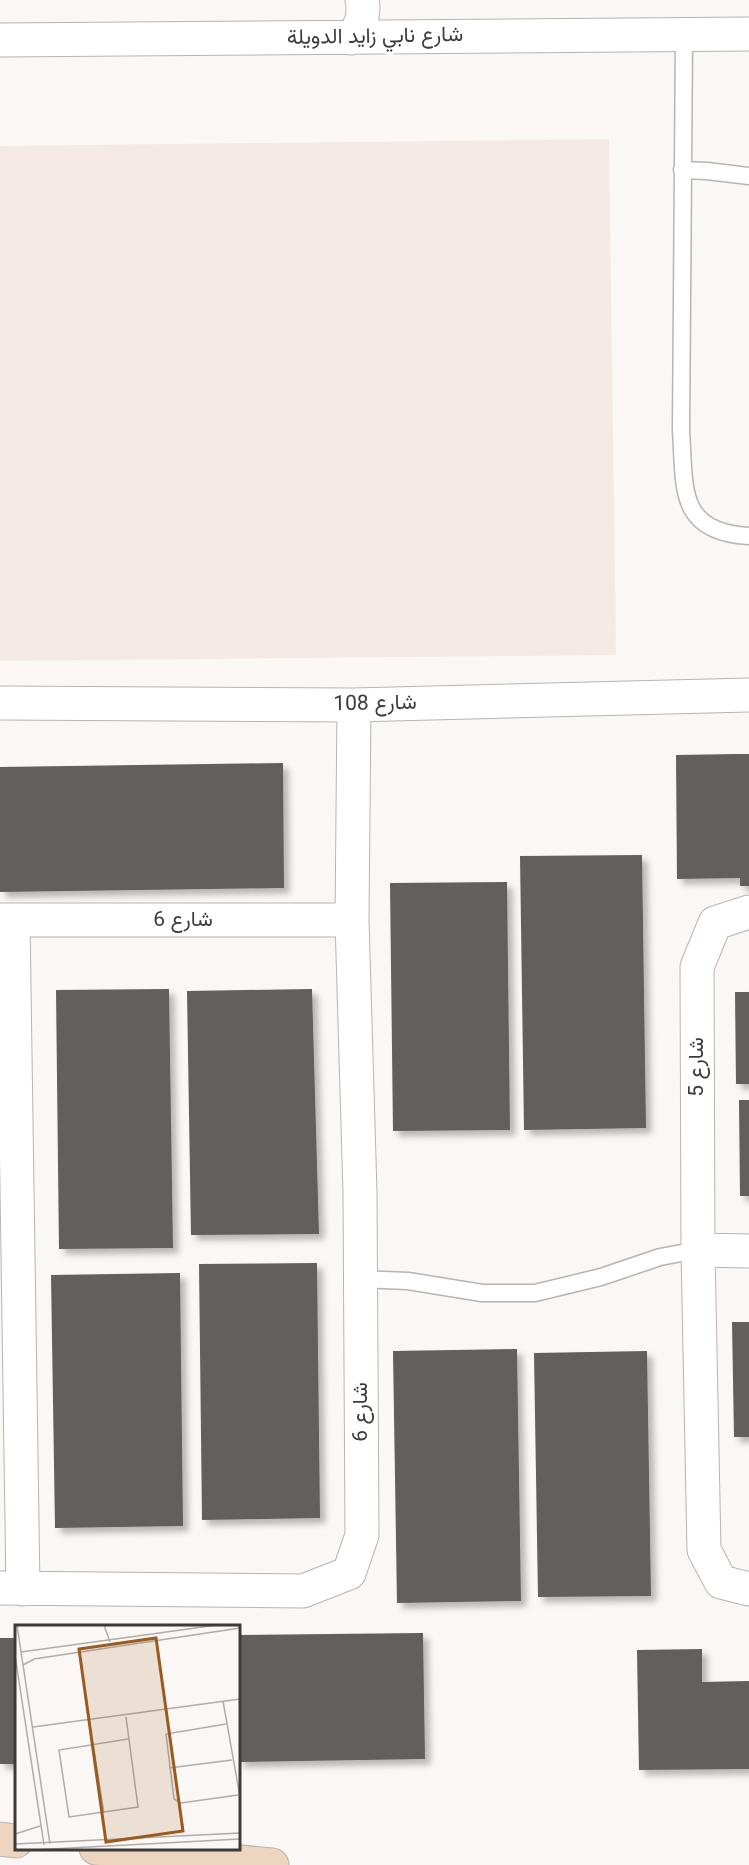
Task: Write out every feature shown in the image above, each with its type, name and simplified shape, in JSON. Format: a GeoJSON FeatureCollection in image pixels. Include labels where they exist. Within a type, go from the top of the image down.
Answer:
{"type":"FeatureCollection","features":[{"type":"Feature","properties":{"kind":"main road"},"geometry":{"type":"LineString","coordinates":[[0,1839],[15,1841]]}},
{"type":"Feature","properties":{"kind":"main road"},"geometry":{"type":"LineString","coordinates":[[114,1850],[272,1865]]}},
{"type":"Feature","properties":{"kind":"main road"},"geometry":{"type":"LineString","coordinates":[[99,1865],[142,1853]]}},
{"type":"Feature","properties":{"kind":"street"},"geometry":{"type":"LineString","coordinates":[[352,38],[361,26],[362,0]]}},
{"type":"Feature","properties":{"kind":"street","name":"شارع نابي زايد الدويلة"},"geometry":{"type":"LineString","coordinates":[[0,40],[749,34]]}},
{"type":"Feature","properties":{"kind":"street","name":"شارع 108"},"geometry":{"type":"LineString","coordinates":[[0,703],[354,705],[749,695]]}},
{"type":"Feature","properties":{"kind":"street","name":"شارع 6"},"geometry":{"type":"LineString","coordinates":[[352,920],[7,920],[11,1588],[303,1591],[349,1573],[362,1535],[360,1279],[352,920],[354,705]]}},
{"type":"Feature","properties":{"kind":"street","name":"شارع 5"},"geometry":{"type":"LineString","coordinates":[[749,912],[715,923],[697,967],[698,1250],[704,1550],[721,1582],[749,1589]]}},
{"type":"Feature","properties":{"kind":"street"},"geometry":{"type":"LineString","coordinates":[[698,1250],[749,1251]]}},
{"type":"Feature","properties":{"kind":"lane"},"geometry":{"type":"LineString","coordinates":[[684,35],[681,431],[686,493],[691,510],[702,523],[723,532],[749,536]]}},
{"type":"Feature","properties":{"kind":"lane"},"geometry":{"type":"LineString","coordinates":[[682,170],[749,176]]}},
{"type":"Feature","properties":{"kind":"lane"},"geometry":{"type":"LineString","coordinates":[[360,1279],[408,1281],[482,1293],[535,1293],[601,1276],[660,1257],[698,1250]]}},
{"type":"Feature","properties":{"kind":"shaded area"},"geometry":{"type":"Polygon","coordinates":[[[609,139],[616,655],[0,661],[0,146],[609,139]]]}},
{"type":"Feature","properties":{"kind":"building"},"geometry":{"type":"Polygon","coordinates":[[[749,754],[749,886],[740,886],[740,878],[677,879],[676,755],[749,754]]]}},
{"type":"Feature","properties":{"kind":"building"},"geometry":{"type":"Polygon","coordinates":[[[283,763],[284,888],[0,892],[0,767],[283,763]]]}},
{"type":"Feature","properties":{"kind":"building"},"geometry":{"type":"Polygon","coordinates":[[[642,855],[646,1128],[524,1130],[520,856],[642,855]]]}},
{"type":"Feature","properties":{"kind":"building"},"geometry":{"type":"Polygon","coordinates":[[[507,882],[510,1130],[393,1131],[390,883],[507,882]]]}},
{"type":"Feature","properties":{"kind":"building"},"geometry":{"type":"Polygon","coordinates":[[[169,989],[173,1248],[59,1249],[56,990],[169,989]]]}},
{"type":"Feature","properties":{"kind":"building"},"geometry":{"type":"Polygon","coordinates":[[[312,989],[319,1234],[191,1235],[187,991],[312,989]]]}},
{"type":"Feature","properties":{"kind":"building"},"geometry":{"type":"Polygon","coordinates":[[[735,992],[749,992],[749,1084],[736,1084],[735,992]]]}},
{"type":"Feature","properties":{"kind":"building"},"geometry":{"type":"Polygon","coordinates":[[[739,1100],[749,1100],[749,1196],[740,1196],[739,1100]]]}},
{"type":"Feature","properties":{"kind":"building"},"geometry":{"type":"Polygon","coordinates":[[[317,1263],[320,1518],[202,1520],[199,1264],[317,1263]]]}},
{"type":"Feature","properties":{"kind":"building"},"geometry":{"type":"Polygon","coordinates":[[[180,1273],[183,1526],[55,1528],[51,1275],[180,1273]]]}},
{"type":"Feature","properties":{"kind":"building"},"geometry":{"type":"Polygon","coordinates":[[[732,1322],[749,1322],[749,1437],[734,1437],[732,1322]]]}},
{"type":"Feature","properties":{"kind":"building"},"geometry":{"type":"Polygon","coordinates":[[[517,1349],[521,1601],[397,1603],[393,1351],[517,1349]]]}},
{"type":"Feature","properties":{"kind":"building"},"geometry":{"type":"Polygon","coordinates":[[[647,1351],[651,1596],[538,1597],[534,1353],[647,1351]]]}},
{"type":"Feature","properties":{"kind":"building"},"geometry":{"type":"Polygon","coordinates":[[[423,1633],[425,1759],[240,1762],[240,1635],[423,1633]]]}},
{"type":"Feature","properties":{"kind":"building"},"geometry":{"type":"Polygon","coordinates":[[[0,1638],[15,1638],[15,1764],[0,1764],[0,1638]]]}},
{"type":"Feature","properties":{"kind":"building"},"geometry":{"type":"Polygon","coordinates":[[[702,1649],[702,1682],[749,1681],[749,1769],[639,1770],[637,1650],[702,1649]]]}}]}
